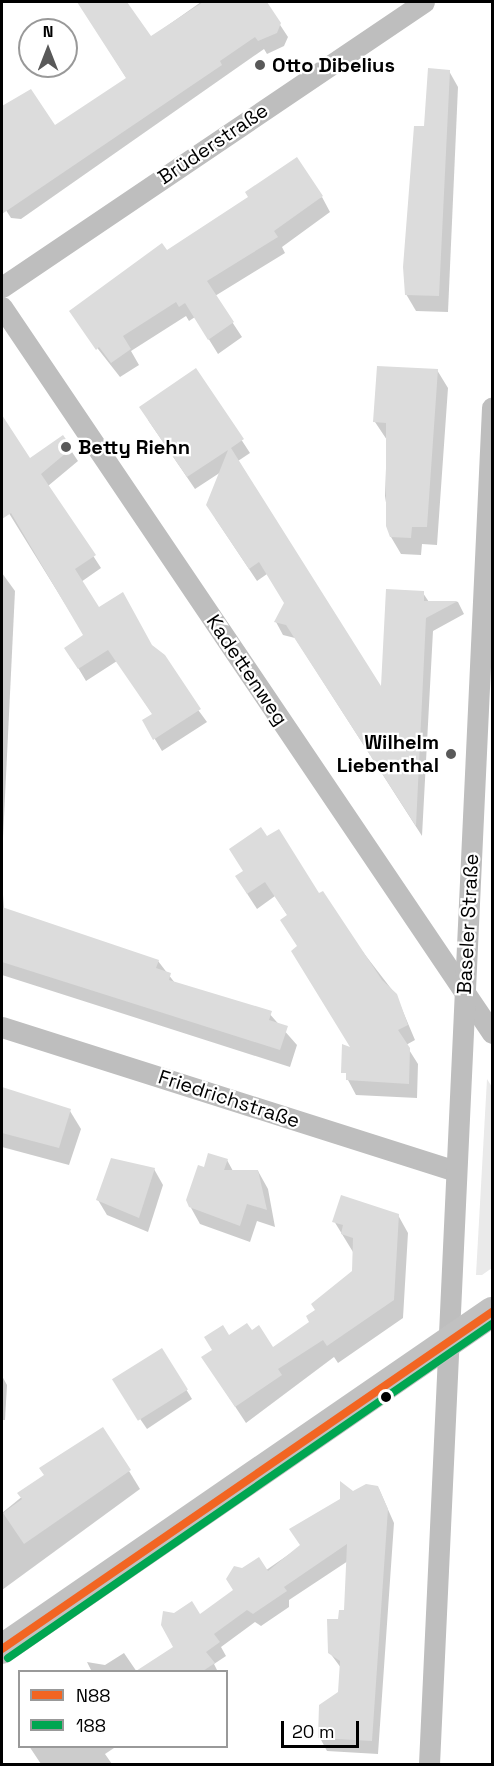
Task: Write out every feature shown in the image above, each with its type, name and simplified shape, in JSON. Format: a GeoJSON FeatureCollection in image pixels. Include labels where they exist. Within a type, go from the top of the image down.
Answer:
{"type":"FeatureCollection","features":[{"type":"Feature","properties":{"kind":"street","name":"Brüderstraße"},"geometry":{"type":"LineString","coordinates":[[2,287],[424,2]]}},
{"type":"Feature","properties":{"kind":"street","name":"Kadettenweg"},"geometry":{"type":"LineString","coordinates":[[2,307],[492,1033]]}},
{"type":"Feature","properties":{"kind":"street","name":"Baseler Straße"},"geometry":{"type":"LineString","coordinates":[[429,1764],[492,407]]}},
{"type":"Feature","properties":{"kind":"street","name":"Friedrichstraße"},"geometry":{"type":"LineString","coordinates":[[2,1027],[456,1171]]}},
{"type":"Feature","properties":{"kind":"street"},"geometry":{"type":"LineString","coordinates":[[2,1649],[492,1312]]}},
{"type":"Feature","properties":{"kind":"shaded area"},"geometry":{"type":"Polygon","coordinates":[[[487,1079],[492,1087],[492,1268],[482,1275],[476,1275],[487,1079]]]}},
{"type":"Feature","properties":{"kind":"building"},"geometry":{"type":"Polygon","coordinates":[[[77,2],[127,2],[151,36],[203,2],[267,2],[281,23],[277,33],[258,41],[255,37],[220,61],[222,65],[2,214],[2,106],[31,89],[55,125],[126,78],[77,2]]]}},
{"type":"Feature","properties":{"kind":"building"},"geometry":{"type":"Polygon","coordinates":[[[428,68],[450,70],[439,296],[405,295],[403,267],[414,126],[424,126],[428,68]]]}},
{"type":"Feature","properties":{"kind":"building"},"geometry":{"type":"Polygon","coordinates":[[[297,157],[323,196],[274,231],[278,237],[207,281],[234,322],[208,340],[185,303],[179,307],[176,302],[123,336],[131,349],[111,363],[99,347],[96,350],[69,311],[162,243],[167,250],[248,197],[245,192],[297,157]]]}},
{"type":"Feature","properties":{"kind":"building"},"geometry":{"type":"Polygon","coordinates":[[[377,366],[438,369],[427,527],[412,527],[411,538],[390,537],[386,526],[386,423],[373,422],[377,366]]]}},
{"type":"Feature","properties":{"kind":"building"},"geometry":{"type":"Polygon","coordinates":[[[196,368],[244,439],[231,448],[381,686],[386,589],[424,591],[424,601],[458,601],[426,618],[416,826],[286,625],[274,622],[284,603],[259,562],[249,569],[206,505],[228,450],[187,477],[139,407],[196,368]]]}},
{"type":"Feature","properties":{"kind":"building"},"geometry":{"type":"Polygon","coordinates":[[[2,415],[30,458],[63,435],[72,448],[41,474],[96,555],[75,569],[99,607],[123,592],[152,645],[165,655],[201,709],[153,740],[142,720],[152,714],[108,650],[78,669],[64,648],[83,635],[11,513],[2,519],[2,415]]]}},
{"type":"Feature","properties":{"kind":"building"},"geometry":{"type":"Polygon","coordinates":[[[261,827],[267,836],[279,829],[319,893],[323,891],[382,980],[397,994],[408,1025],[398,1030],[410,1048],[409,1084],[346,1080],[346,1073],[341,1073],[342,1044],[350,1047],[291,951],[297,946],[280,920],[287,915],[265,882],[247,894],[235,876],[243,871],[229,849],[261,827]]]}},
{"type":"Feature","properties":{"kind":"building"},"geometry":{"type":"Polygon","coordinates":[[[2,907],[159,960],[156,968],[171,973],[169,980],[272,1011],[269,1020],[288,1026],[280,1050],[2,962],[2,907]]]}},
{"type":"Feature","properties":{"kind":"building"},"geometry":{"type":"Polygon","coordinates":[[[2,1087],[71,1109],[59,1148],[2,1133],[2,1087]]]}},
{"type":"Feature","properties":{"kind":"building"},"geometry":{"type":"Polygon","coordinates":[[[208,1153],[228,1159],[224,1170],[258,1170],[267,1210],[247,1204],[240,1226],[189,1207],[186,1200],[198,1165],[204,1167],[208,1153]]]}},
{"type":"Feature","properties":{"kind":"building"},"geometry":{"type":"Polygon","coordinates":[[[111,1158],[155,1168],[139,1218],[96,1200],[111,1158]]]}},
{"type":"Feature","properties":{"kind":"building"},"geometry":{"type":"Polygon","coordinates":[[[341,1195],[399,1214],[394,1300],[327,1346],[323,1340],[278,1369],[282,1375],[235,1407],[201,1357],[212,1350],[204,1337],[223,1325],[229,1335],[247,1323],[252,1330],[259,1325],[273,1347],[309,1322],[306,1316],[315,1310],[311,1304],[352,1271],[353,1238],[341,1234],[343,1225],[332,1222],[341,1195]]]}},
{"type":"Feature","properties":{"kind":"building"},"geometry":{"type":"Polygon","coordinates":[[[162,1348],[188,1390],[138,1421],[112,1379],[162,1348]]]}},
{"type":"Feature","properties":{"kind":"building"},"geometry":{"type":"Polygon","coordinates":[[[103,1427],[131,1470],[24,1544],[3,1513],[22,1499],[17,1493],[44,1475],[39,1468],[103,1427]]]}},
{"type":"Feature","properties":{"kind":"building"},"geometry":{"type":"Polygon","coordinates":[[[340,1481],[353,1491],[366,1484],[378,1486],[388,1509],[372,1741],[318,1738],[319,1705],[338,1692],[340,1661],[328,1653],[327,1619],[338,1619],[339,1610],[344,1610],[347,1544],[284,1587],[287,1591],[253,1614],[247,1610],[214,1634],[220,1642],[206,1652],[215,1663],[204,1670],[138,1670],[173,1647],[161,1625],[163,1611],[174,1613],[192,1601],[200,1614],[233,1590],[226,1579],[234,1566],[242,1568],[259,1557],[268,1571],[300,1545],[289,1529],[340,1499],[340,1481]]]}},
{"type":"Feature","properties":{"kind":"transit line","name":"N88"},"geometry":{"type":"LineString","coordinates":[[2,1649],[492,1312]]}},
{"type":"Feature","properties":{"kind":"transit line","name":"188"},"geometry":{"type":"LineString","coordinates":[[8,1658],[492,1324]]}},
{"type":"Feature","properties":{"kind":"place","name":"Otto Dibelius"},"geometry":{"type":"Point","coordinates":[260,65]}},
{"type":"Feature","properties":{"kind":"place","name":"Betty Riehn"},"geometry":{"type":"Point","coordinates":[66,447]}},
{"type":"Feature","properties":{"kind":"place","name":"Wilhelm Liebenthal"},"geometry":{"type":"Point","coordinates":[451,754]}}]}
